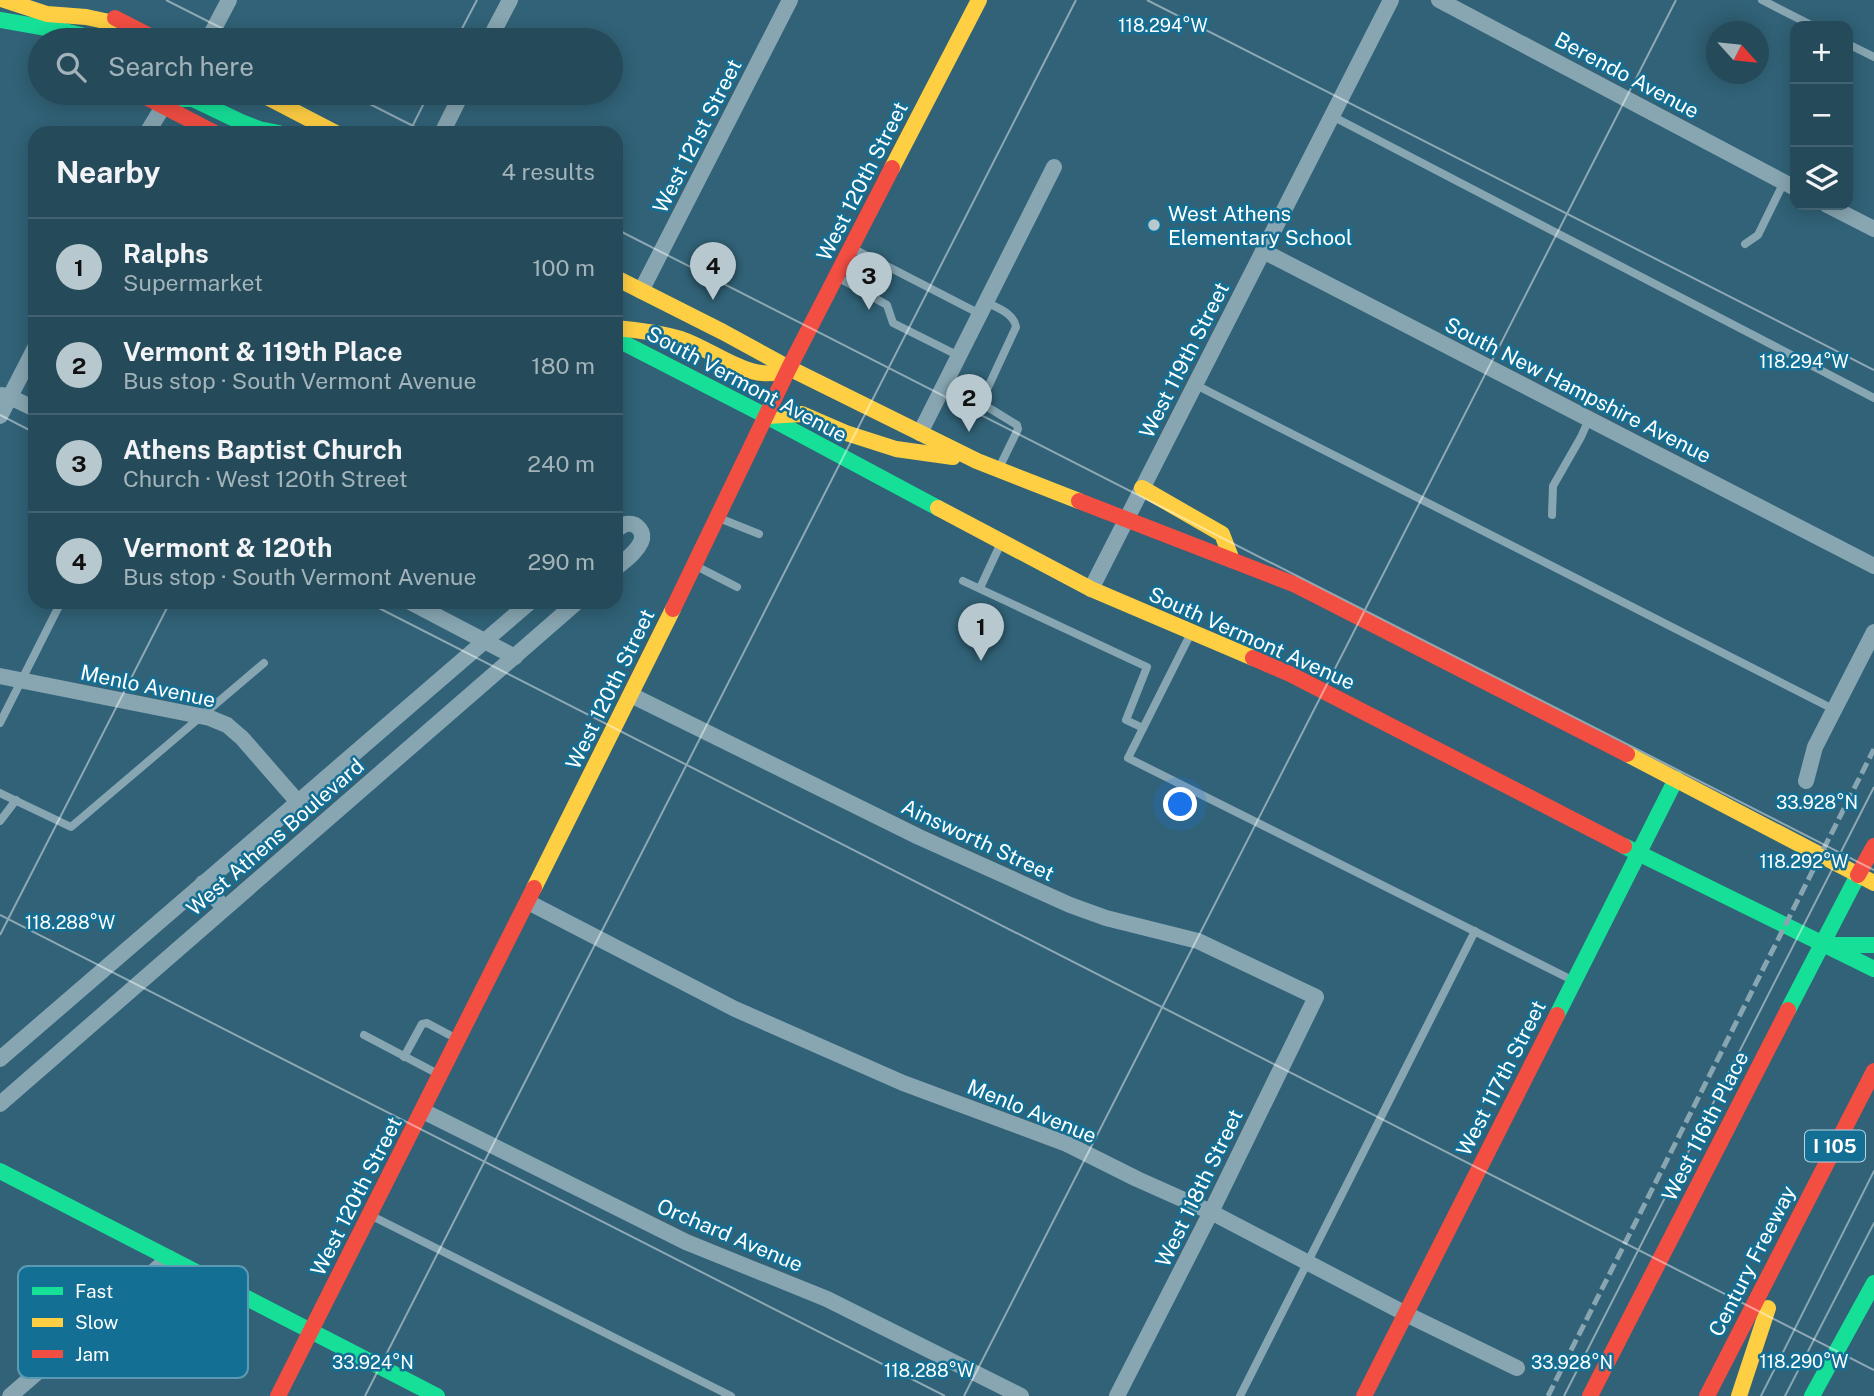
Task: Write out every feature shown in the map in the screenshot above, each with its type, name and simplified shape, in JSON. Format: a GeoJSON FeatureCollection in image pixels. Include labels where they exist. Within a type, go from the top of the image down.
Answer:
{"type":"FeatureCollection","features":[{"type":"Feature","properties":{"kind":"main road"},"geometry":{"type":"LineString","coordinates":[[4,0],[47,14],[86,17],[128,26]]}},
{"type":"Feature","properties":{"kind":"main road"},"geometry":{"type":"LineString","coordinates":[[80,0],[132,28]]}},
{"type":"Feature","properties":{"kind":"main road","name":"West 120th Street"},"geometry":{"type":"LineString","coordinates":[[278,1396],[631,695],[789,368],[979,0]]}},
{"type":"Feature","properties":{"kind":"main road"},"geometry":{"type":"LineString","coordinates":[[0,22],[36,28]]}},
{"type":"Feature","properties":{"kind":"main road"},"geometry":{"type":"LineString","coordinates":[[0,22],[28,37]]}},
{"type":"Feature","properties":{"kind":"main road"},"geometry":{"type":"LineString","coordinates":[[177,105],[207,126]]}},
{"type":"Feature","properties":{"kind":"main road"},"geometry":{"type":"LineString","coordinates":[[206,105],[251,126]]}},
{"type":"Feature","properties":{"kind":"main road"},"geometry":{"type":"LineString","coordinates":[[282,105],[323,126]]}},
{"type":"Feature","properties":{"kind":"main road","name":"South Vermont Avenue"},"geometry":{"type":"LineString","coordinates":[[623,282],[789,368],[978,461],[1296,585],[1874,883]]}},
{"type":"Feature","properties":{"kind":"main road"},"geometry":{"type":"LineString","coordinates":[[623,329],[650,331],[677,338],[758,373],[780,374],[789,368]]}},
{"type":"Feature","properties":{"kind":"main road","name":"South Vermont Avenue"},"geometry":{"type":"LineString","coordinates":[[623,343],[1091,589],[1290,674],[1821,945],[1874,969]]}},
{"type":"Feature","properties":{"kind":"main road"},"geometry":{"type":"LineString","coordinates":[[766,416],[802,414],[846,433],[896,449],[978,461]]}},
{"type":"Feature","properties":{"kind":"main road"},"geometry":{"type":"LineString","coordinates":[[1142,488],[1222,534],[1232,560]]}},
{"type":"Feature","properties":{"kind":"main road","name":"West 117th Street"},"geometry":{"type":"LineString","coordinates":[[1364,1396],[1676,779]]}},
{"type":"Feature","properties":{"kind":"main road","name":"West 116th Place"},"geometry":{"type":"LineString","coordinates":[[1590,1396],[1874,846]]}},
{"type":"Feature","properties":{"kind":"main road"},"geometry":{"type":"LineString","coordinates":[[1821,945],[1870,945]]}},
{"type":"Feature","properties":{"kind":"main road","name":"Century Freeway"},"geometry":{"type":"LineString","coordinates":[[1707,1396],[1874,1071]]}},
{"type":"Feature","properties":{"kind":"main road"},"geometry":{"type":"LineString","coordinates":[[0,1171],[184,1266]]}},
{"type":"Feature","properties":{"kind":"main road"},"geometry":{"type":"LineString","coordinates":[[1739,1396],[1797,1222]]}},
{"type":"Feature","properties":{"kind":"main road"},"geometry":{"type":"LineString","coordinates":[[1812,1396],[1874,1283]]}},
{"type":"Feature","properties":{"kind":"main road"},"geometry":{"type":"LineString","coordinates":[[248,1299],[437,1396]]}},
{"type":"Feature","properties":{"kind":"main road"},"geometry":{"type":"LineString","coordinates":[[1699,1396],[1740,1331]]}},
{"type":"Feature","properties":{"kind":"street"},"geometry":{"type":"LineString","coordinates":[[214,28],[229,0]]}},
{"type":"Feature","properties":{"kind":"street"},"geometry":{"type":"LineString","coordinates":[[495,28],[510,0]]}},
{"type":"Feature","properties":{"kind":"street","name":"West 121st Street"},"geometry":{"type":"LineString","coordinates":[[641,291],[790,0]]}},
{"type":"Feature","properties":{"kind":"street","name":"West 119th Street"},"geometry":{"type":"LineString","coordinates":[[1091,589],[1391,0]]}},
{"type":"Feature","properties":{"kind":"street","name":"Berendo Avenue"},"geometry":{"type":"LineString","coordinates":[[1439,0],[1790,185]]}},
{"type":"Feature","properties":{"kind":"street"},"geometry":{"type":"LineString","coordinates":[[151,126],[164,105]]}},
{"type":"Feature","properties":{"kind":"street"},"geometry":{"type":"LineString","coordinates":[[446,126],[456,105]]}},
{"type":"Feature","properties":{"kind":"street"},"geometry":{"type":"LineString","coordinates":[[920,433],[1054,167]]}},
{"type":"Feature","properties":{"kind":"street"},"geometry":{"type":"LineString","coordinates":[[1837,210],[1874,229]]}},
{"type":"Feature","properties":{"kind":"street","name":"South New Hampshire Avenue"},"geometry":{"type":"LineString","coordinates":[[1263,251],[1874,566]]}},
{"type":"Feature","properties":{"kind":"street"},"geometry":{"type":"LineString","coordinates":[[0,416],[5,396],[28,359]]}},
{"type":"Feature","properties":{"kind":"street"},"geometry":{"type":"LineString","coordinates":[[5,396],[28,406]]}},
{"type":"Feature","properties":{"kind":"street"},"geometry":{"type":"LineString","coordinates":[[623,525],[633,524],[639,527],[642,539],[638,548],[623,562]]}},
{"type":"Feature","properties":{"kind":"street"},"geometry":{"type":"LineString","coordinates":[[423,609],[515,657]]}},
{"type":"Feature","properties":{"kind":"street","name":"West Athens Boulevard"},"geometry":{"type":"LineString","coordinates":[[0,1059],[522,609]]}},
{"type":"Feature","properties":{"kind":"street","name":"West Athens Boulevard"},"geometry":{"type":"LineString","coordinates":[[0,1104],[569,609]]}},
{"type":"Feature","properties":{"kind":"street"},"geometry":{"type":"LineString","coordinates":[[1806,781],[1815,747],[1874,632]]}},
{"type":"Feature","properties":{"kind":"street","name":"Menlo Avenue"},"geometry":{"type":"LineString","coordinates":[[0,676],[210,718],[227,725],[242,738],[297,801]]}},
{"type":"Feature","properties":{"kind":"street","name":"Ainsworth Street"},"geometry":{"type":"LineString","coordinates":[[631,695],[919,837],[1070,905],[1107,918],[1198,940],[1316,997]]}},
{"type":"Feature","properties":{"kind":"street"},"geometry":{"type":"LineString","coordinates":[[203,883],[224,908]]}},
{"type":"Feature","properties":{"kind":"street","name":"Menlo Avenue"},"geometry":{"type":"LineString","coordinates":[[528,902],[735,1009],[903,1083],[1067,1144],[1211,1212],[1405,1314],[1517,1368]]}},
{"type":"Feature","properties":{"kind":"street","name":"West 118th Street"},"geometry":{"type":"LineString","coordinates":[[1117,1396],[1316,997]]}},
{"type":"Feature","properties":{"kind":"street","name":"Orchard Avenue"},"geometry":{"type":"LineString","coordinates":[[423,1111],[686,1242],[827,1299],[1021,1396]]}},
{"type":"Feature","properties":{"kind":"street"},"geometry":{"type":"LineString","coordinates":[[160,1266],[169,1258]]}},
{"type":"Feature","properties":{"kind":"street"},"geometry":{"type":"LineString","coordinates":[[10,1396],[31,1378]]}},
{"type":"Feature","properties":{"kind":"lane"},"geometry":{"type":"LineString","coordinates":[[1762,0],[1803,21]]}},
{"type":"Feature","properties":{"kind":"lane"},"geometry":{"type":"LineString","coordinates":[[1853,46],[1874,57]]}},
{"type":"Feature","properties":{"kind":"lane"},"geometry":{"type":"LineString","coordinates":[[1332,116],[1874,398]]}},
{"type":"Feature","properties":{"kind":"lane"},"geometry":{"type":"LineString","coordinates":[[1745,244],[1758,235],[1790,185]]}},
{"type":"Feature","properties":{"kind":"lane"},"geometry":{"type":"LineString","coordinates":[[851,247],[983,308],[1012,317],[1015,321],[1016,327],[983,398],[986,406],[1017,425],[999,468]]}},
{"type":"Feature","properties":{"kind":"lane"},"geometry":{"type":"LineString","coordinates":[[836,277],[887,305],[893,323],[959,356]]}},
{"type":"Feature","properties":{"kind":"lane"},"geometry":{"type":"LineString","coordinates":[[1194,384],[1835,709]]}},
{"type":"Feature","properties":{"kind":"lane"},"geometry":{"type":"LineString","coordinates":[[1552,514],[1553,486],[1589,419]]}},
{"type":"Feature","properties":{"kind":"lane"},"geometry":{"type":"LineString","coordinates":[[717,517],[759,534]]}},
{"type":"Feature","properties":{"kind":"lane"},"geometry":{"type":"LineString","coordinates":[[980,588],[1001,542]]}},
{"type":"Feature","properties":{"kind":"lane"},"geometry":{"type":"LineString","coordinates":[[694,565],[737,587]]}},
{"type":"Feature","properties":{"kind":"lane"},"geometry":{"type":"LineString","coordinates":[[963,581],[1147,667],[1126,720],[1143,727]]}},
{"type":"Feature","properties":{"kind":"lane"},"geometry":{"type":"LineString","coordinates":[[0,723],[57,609]]}},
{"type":"Feature","properties":{"kind":"lane"},"geometry":{"type":"LineString","coordinates":[[1191,632],[1128,758],[1574,981]]}},
{"type":"Feature","properties":{"kind":"lane"},"geometry":{"type":"LineString","coordinates":[[0,793],[71,827],[264,663]]}},
{"type":"Feature","properties":{"kind":"lane"},"geometry":{"type":"LineString","coordinates":[[0,821],[16,800]]}},
{"type":"Feature","properties":{"kind":"lane"},"geometry":{"type":"LineString","coordinates":[[1240,1396],[1475,931]]}},
{"type":"Feature","properties":{"kind":"lane"},"geometry":{"type":"LineString","coordinates":[[404,1057],[422,1024],[427,1023],[458,1040]]}},
{"type":"Feature","properties":{"kind":"lane"},"geometry":{"type":"LineString","coordinates":[[364,1035],[440,1076]]}},
{"type":"Feature","properties":{"kind":"lane"},"geometry":{"type":"LineString","coordinates":[[369,1215],[731,1396]]}},
{"type":"Feature","properties":{"kind":"tram line"},"geometry":{"type":"LineString","coordinates":[[1761,1396],[1874,1171]]}},
{"type":"Feature","properties":{"kind":"tram line"},"geometry":{"type":"LineString","coordinates":[[1785,1396],[1874,1223]]}},
{"type":"Feature","properties":{"kind":"railway"},"geometry":{"type":"LineString","coordinates":[[1548,1396],[1874,749]]}},
{"type":"Feature","properties":{"kind":"traffic: fast"},"geometry":{"type":"LineString","coordinates":[[0,20],[47,28]]}},
{"type":"Feature","properties":{"kind":"traffic: fast"},"geometry":{"type":"LineString","coordinates":[[206,105],[251,126]]}},
{"type":"Feature","properties":{"kind":"traffic: fast"},"geometry":{"type":"LineString","coordinates":[[623,343],[938,508]]}},
{"type":"Feature","properties":{"kind":"traffic: fast"},"geometry":{"type":"LineString","coordinates":[[1557,1015],[1676,779]]}},
{"type":"Feature","properties":{"kind":"traffic: fast"},"geometry":{"type":"LineString","coordinates":[[1624,846],[1874,969]]}},
{"type":"Feature","properties":{"kind":"traffic: fast"},"geometry":{"type":"LineString","coordinates":[[1788,1010],[1858,875]]}},
{"type":"Feature","properties":{"kind":"traffic: fast"},"geometry":{"type":"LineString","coordinates":[[1833,945],[1874,945]]}},
{"type":"Feature","properties":{"kind":"traffic: fast"},"geometry":{"type":"LineString","coordinates":[[0,1171],[185,1266]]}},
{"type":"Feature","properties":{"kind":"traffic: fast"},"geometry":{"type":"LineString","coordinates":[[1812,1396],[1874,1283]]}},
{"type":"Feature","properties":{"kind":"traffic: fast"},"geometry":{"type":"LineString","coordinates":[[248,1299],[437,1396]]}},
{"type":"Feature","properties":{"kind":"traffic: slow"},"geometry":{"type":"LineString","coordinates":[[4,0],[47,14],[86,17],[128,26]]}},
{"type":"Feature","properties":{"kind":"traffic: slow"},"geometry":{"type":"LineString","coordinates":[[892,168],[979,0]]}},
{"type":"Feature","properties":{"kind":"traffic: slow"},"geometry":{"type":"LineString","coordinates":[[282,105],[323,126]]}},
{"type":"Feature","properties":{"kind":"traffic: slow"},"geometry":{"type":"LineString","coordinates":[[623,282],[977,461],[1079,501]]}},
{"type":"Feature","properties":{"kind":"traffic: slow"},"geometry":{"type":"LineString","coordinates":[[623,329],[681,339],[748,370],[776,373],[789,368]]}},
{"type":"Feature","properties":{"kind":"traffic: slow"},"geometry":{"type":"LineString","coordinates":[[766,416],[802,414],[846,433],[896,449],[953,457]]}},
{"type":"Feature","properties":{"kind":"traffic: slow"},"geometry":{"type":"LineString","coordinates":[[1142,488],[1222,534],[1232,560]]}},
{"type":"Feature","properties":{"kind":"traffic: slow"},"geometry":{"type":"LineString","coordinates":[[938,508],[1091,589],[1253,658]]}},
{"type":"Feature","properties":{"kind":"traffic: slow"},"geometry":{"type":"LineString","coordinates":[[534,888],[673,609]]}},
{"type":"Feature","properties":{"kind":"traffic: slow"},"geometry":{"type":"LineString","coordinates":[[1627,754],[1874,883]]}},
{"type":"Feature","properties":{"kind":"traffic: slow"},"geometry":{"type":"LineString","coordinates":[[1739,1396],[1768,1308]]}},
{"type":"Feature","properties":{"kind":"traffic: jam"},"geometry":{"type":"LineString","coordinates":[[115,18],[135,28]]}},
{"type":"Feature","properties":{"kind":"traffic: jam"},"geometry":{"type":"LineString","coordinates":[[161,105],[202,126]]}},
{"type":"Feature","properties":{"kind":"traffic: jam"},"geometry":{"type":"LineString","coordinates":[[673,609],[789,368],[892,168]]}},
{"type":"Feature","properties":{"kind":"traffic: jam"},"geometry":{"type":"LineString","coordinates":[[1079,501],[1296,585],[1627,754]]}},
{"type":"Feature","properties":{"kind":"traffic: jam"},"geometry":{"type":"LineString","coordinates":[[1253,658],[1290,674],[1624,846]]}},
{"type":"Feature","properties":{"kind":"traffic: jam"},"geometry":{"type":"LineString","coordinates":[[1858,875],[1874,846]]}},
{"type":"Feature","properties":{"kind":"traffic: jam"},"geometry":{"type":"LineString","coordinates":[[278,1396],[534,888]]}},
{"type":"Feature","properties":{"kind":"traffic: jam"},"geometry":{"type":"LineString","coordinates":[[1590,1396],[1788,1010]]}},
{"type":"Feature","properties":{"kind":"traffic: jam"},"geometry":{"type":"LineString","coordinates":[[1364,1396],[1557,1015]]}},
{"type":"Feature","properties":{"kind":"traffic: jam"},"geometry":{"type":"LineString","coordinates":[[1707,1396],[1874,1071]]}},
{"type":"Feature","properties":{"kind":"place","name":"West Athens Elementary School"},"geometry":{"type":"Point","coordinates":[1154,225]}},
{"type":"Feature","properties":{"kind":"place","name":"Vermont & 120th"},"geometry":{"type":"Point","coordinates":[713,300]}},
{"type":"Feature","properties":{"kind":"place","name":"Athens Baptist Church"},"geometry":{"type":"Point","coordinates":[869,310]}},
{"type":"Feature","properties":{"kind":"place","name":"Vermont & 119th Place"},"geometry":{"type":"Point","coordinates":[969,432]}},
{"type":"Feature","properties":{"kind":"place","name":"Ralphs"},"geometry":{"type":"Point","coordinates":[981,661]}}]}
